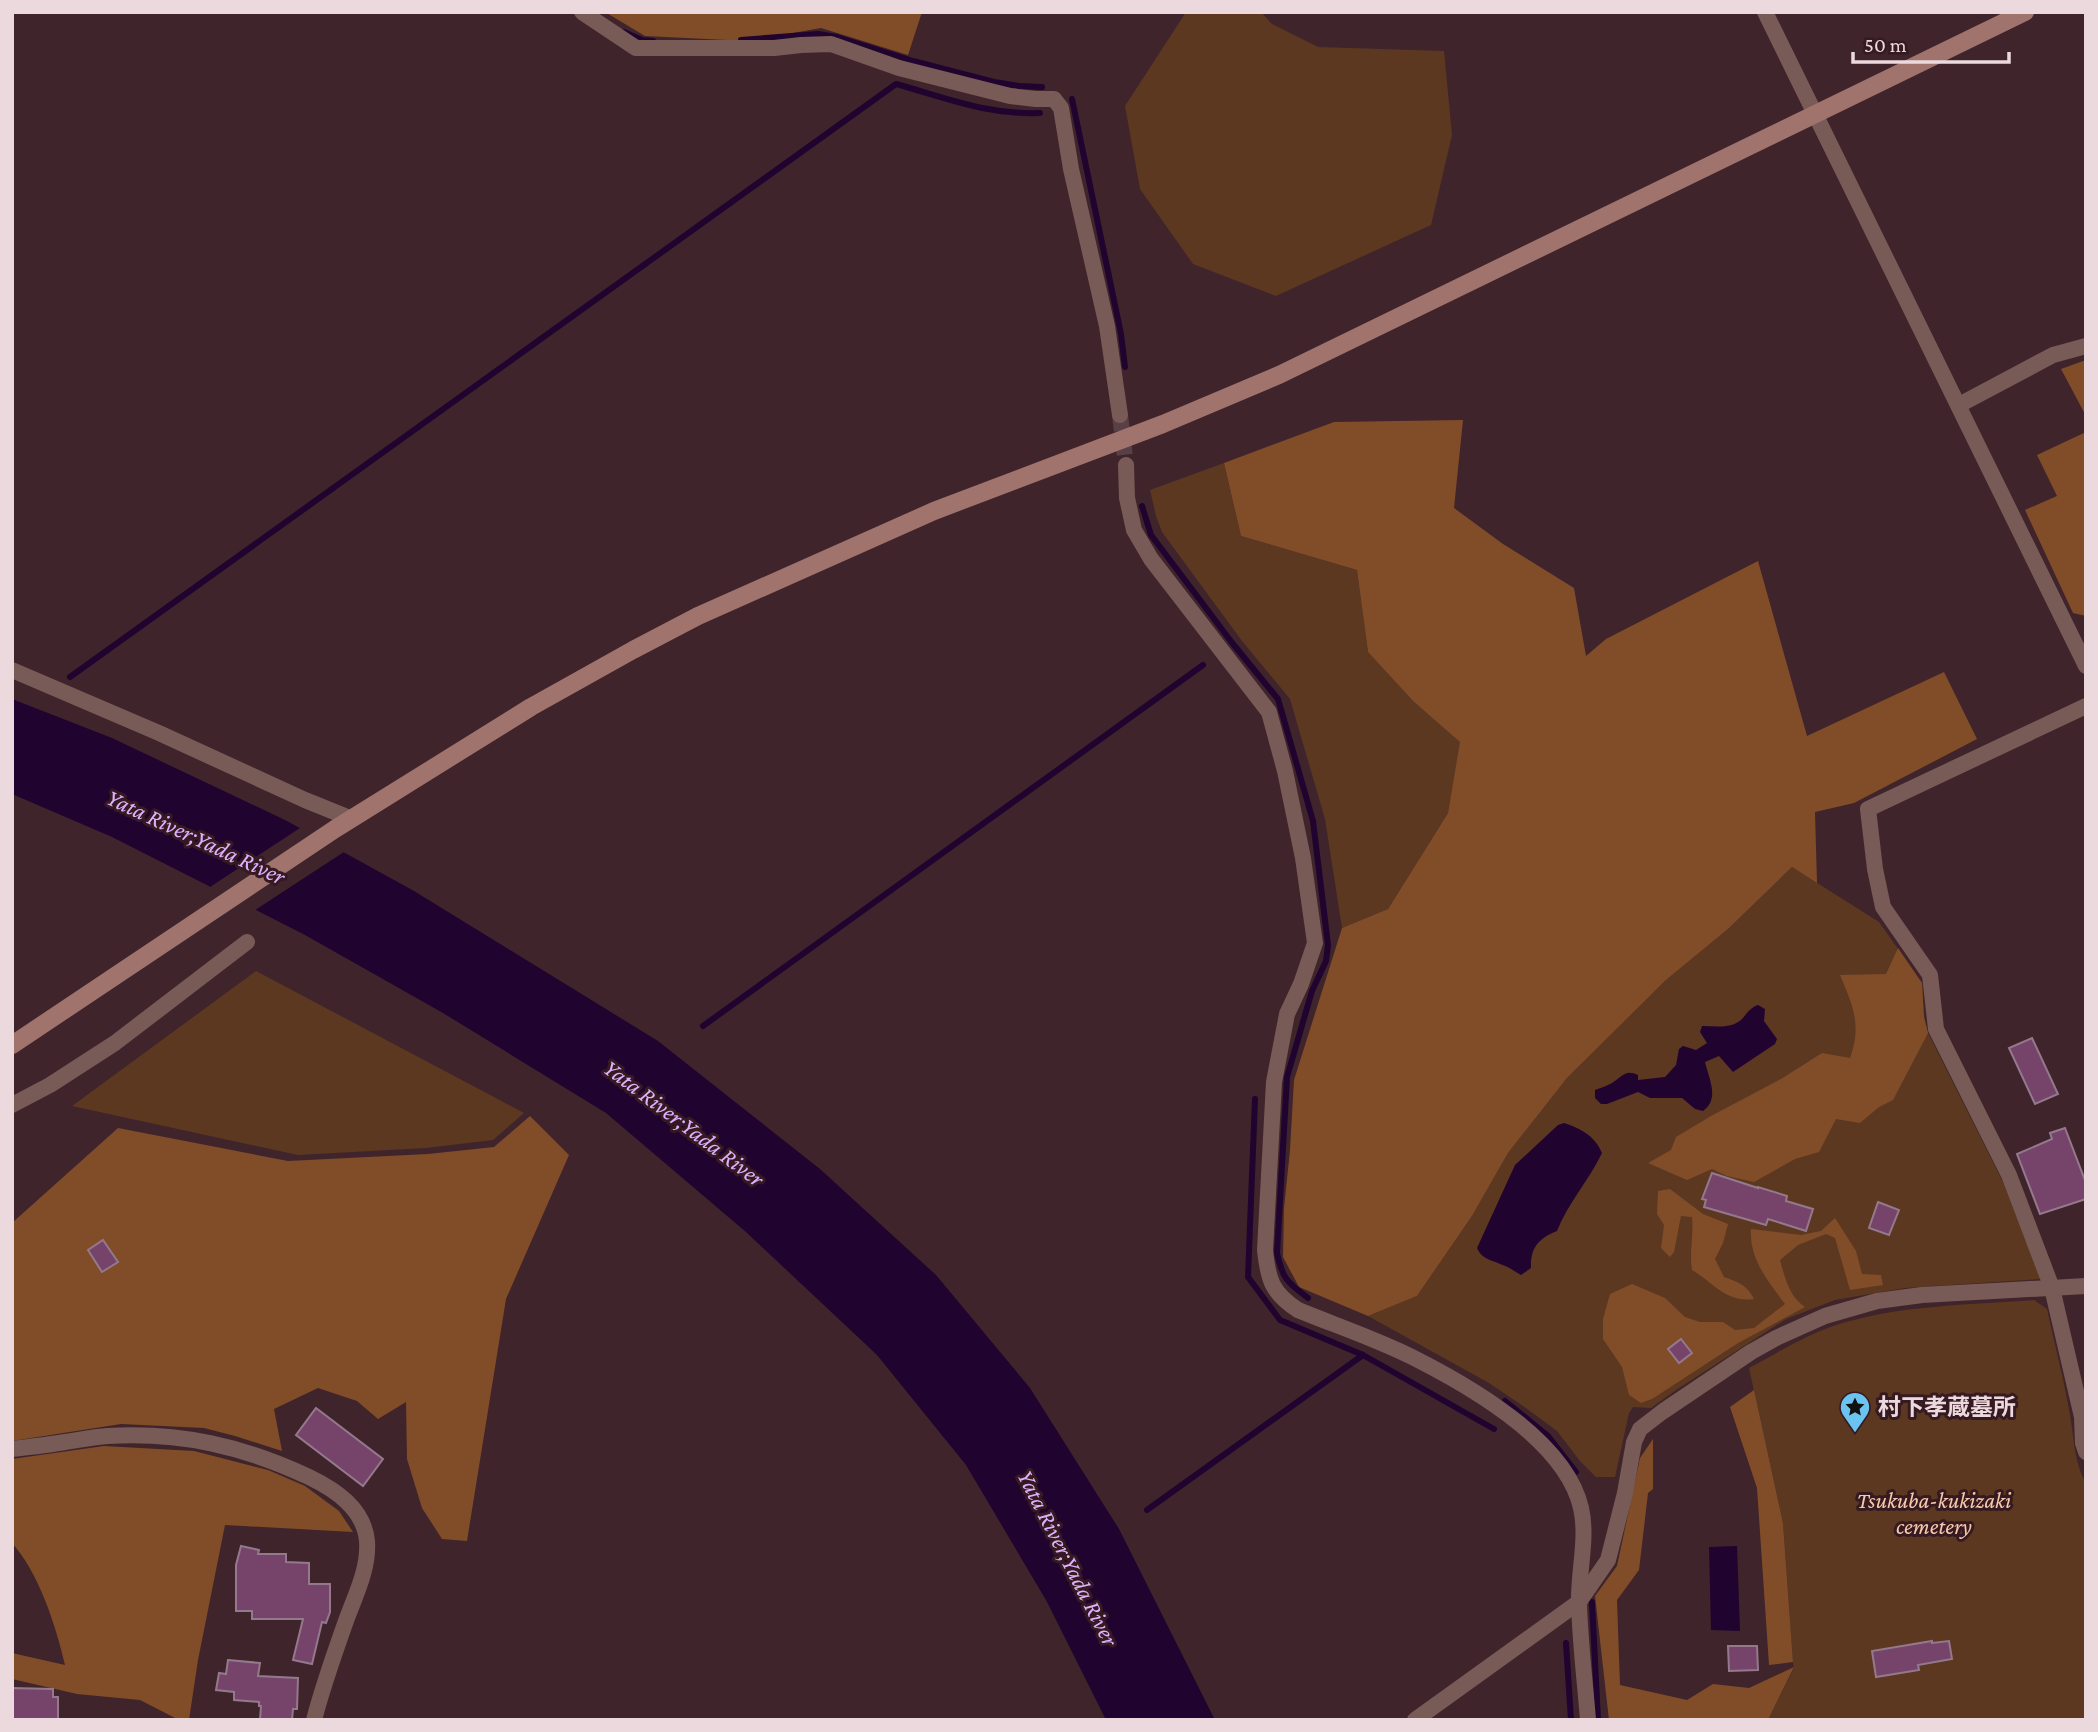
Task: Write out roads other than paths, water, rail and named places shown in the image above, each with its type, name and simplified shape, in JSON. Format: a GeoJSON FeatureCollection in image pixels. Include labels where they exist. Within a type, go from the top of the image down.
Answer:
{"type":"FeatureCollection","features":[{"type":"Feature","properties":{"kind":"street"},"geometry":{"type":"LineString","coordinates":[[582,12],[636,48],[774,48],[831,44],[899,68],[1010,96],[1054,99],[1061,108],[1071,169],[1107,326],[1120,415]]}},
{"type":"Feature","properties":{"kind":"street"},"geometry":{"type":"LineString","coordinates":[[1765,12],[2086,666]]}},
{"type":"Feature","properties":{"kind":"street"},"geometry":{"type":"LineString","coordinates":[[12,1045],[352,818],[531,707],[698,616],[934,511],[1163,424],[1279,375],[2025,12]]}},
{"type":"Feature","properties":{"kind":"street"},"geometry":{"type":"LineString","coordinates":[[1959,405],[2053,355],[2086,346]]}},
{"type":"Feature","properties":{"kind":"street"},"geometry":{"type":"LineString","coordinates":[[1126,465],[1127,498],[1134,530],[1151,559],[1269,712],[1285,771],[1303,858],[1315,943],[1287,1014],[1274,1082],[1265,1250],[1272,1286],[1284,1301],[1298,1310],[1415,1358],[1489,1401],[1544,1445],[1561,1465],[1581,1508],[1583,1541],[1579,1602],[1588,1720]]}},
{"type":"Feature","properties":{"kind":"street"},"geometry":{"type":"LineString","coordinates":[[12,670],[305,800],[352,818]]}},
{"type":"Feature","properties":{"kind":"street"},"geometry":{"type":"LineString","coordinates":[[2086,706],[1868,808],[1875,869],[1883,907],[1930,975],[1936,1030],[2008,1175],[2052,1288],[2082,1417],[2086,1452]]}},
{"type":"Feature","properties":{"kind":"street"},"geometry":{"type":"LineString","coordinates":[[12,1105],[50,1085],[115,1043],[247,942]]}},
{"type":"Feature","properties":{"kind":"street"},"geometry":{"type":"LineString","coordinates":[[1415,1720],[1579,1602],[1608,1560],[1625,1493],[1634,1442],[1640,1429],[1751,1352],[1825,1316],[1877,1301],[1922,1295],[2086,1286]]}},
{"type":"Feature","properties":{"kind":"street"},"geometry":{"type":"LineString","coordinates":[[12,1449],[106,1436],[160,1436],[201,1441],[256,1454],[324,1484],[349,1502],[362,1521],[366,1533],[366,1565],[322,1689],[314,1720]]}},
{"type":"Feature","properties":{"kind":"water","name":"Yata River;Yada River"},"geometry":{"type":"Polygon","coordinates":[[[12,699],[112,738],[287,821],[414,891],[658,1041],[820,1169],[936,1275],[1030,1388],[1119,1529],[1215,1720],[1106,1720],[1046,1600],[966,1465],[877,1355],[746,1232],[606,1113],[443,1013],[305,935],[112,837],[12,794],[12,699]]]}},
{"type":"Feature","properties":{"kind":"water"},"geometry":{"type":"Polygon","coordinates":[[[1758,1005],[1765,1009],[1764,1021],[1777,1039],[1775,1044],[1733,1072],[1719,1056],[1705,1062],[1712,1095],[1703,1111],[1695,1109],[1682,1098],[1650,1098],[1638,1092],[1607,1104],[1601,1104],[1595,1098],[1595,1090],[1627,1073],[1638,1075],[1638,1080],[1665,1077],[1676,1065],[1679,1049],[1683,1046],[1696,1050],[1707,1043],[1700,1032],[1702,1026],[1732,1025],[1758,1005]]]}},
{"type":"Feature","properties":{"kind":"water"},"geometry":{"type":"Polygon","coordinates":[[[1564,1123],[1586,1134],[1602,1153],[1557,1231],[1537,1245],[1532,1255],[1531,1268],[1521,1275],[1486,1258],[1477,1248],[1515,1165],[1558,1125],[1564,1123]]]}},
{"type":"Feature","properties":{"kind":"water"},"geometry":{"type":"Polygon","coordinates":[[[1737,1546],[1740,1631],[1711,1630],[1709,1547],[1737,1546]]]}},
{"type":"Feature","properties":{"kind":"waterway"},"geometry":{"type":"LineString","coordinates":[[624,32],[642,40],[653,41]]}},
{"type":"Feature","properties":{"kind":"waterway"},"geometry":{"type":"LineString","coordinates":[[741,40],[818,34],[837,37],[913,61],[994,82],[1042,87]]}},
{"type":"Feature","properties":{"kind":"waterway"},"geometry":{"type":"LineString","coordinates":[[70,677],[896,84],[984,108],[1040,113]]}},
{"type":"Feature","properties":{"kind":"waterway"},"geometry":{"type":"LineString","coordinates":[[1072,99],[1121,334],[1125,367]]}},
{"type":"Feature","properties":{"kind":"waterway"},"geometry":{"type":"LineString","coordinates":[[1142,506],[1151,535],[1278,699],[1313,821],[1328,945],[1326,961],[1312,991],[1287,1077],[1277,1253],[1287,1280],[1308,1298]]}},
{"type":"Feature","properties":{"kind":"waterway"},"geometry":{"type":"LineString","coordinates":[[703,1026],[1203,665]]}},
{"type":"Feature","properties":{"kind":"waterway"},"geometry":{"type":"LineString","coordinates":[[1255,1099],[1248,1277],[1280,1320],[1363,1355],[1494,1429]]}},
{"type":"Feature","properties":{"kind":"waterway"},"geometry":{"type":"LineString","coordinates":[[1147,1510],[1363,1355]]}},
{"type":"Feature","properties":{"kind":"waterway"},"geometry":{"type":"LineString","coordinates":[[1505,1401],[1548,1436],[1576,1472]]}},
{"type":"Feature","properties":{"kind":"waterway"},"geometry":{"type":"LineString","coordinates":[[1592,1602],[1598,1720]]}},
{"type":"Feature","properties":{"kind":"waterway"},"geometry":{"type":"LineString","coordinates":[[1566,1643],[1571,1720]]}},
{"type":"Feature","properties":{"kind":"tunnel"},"geometry":{"type":"LineString","coordinates":[[1120,415],[1126,465]]}},
{"type":"Feature","properties":{"kind":"place","name":"村下孝蔵墓所"},"geometry":{"type":"Point","coordinates":[1855,1434]}},
{"type":"Feature","properties":{"kind":"park label","name":"Tsukuba-kukizaki cemetery"},"geometry":{"type":"Point","coordinates":[1934,1513]}}]}
